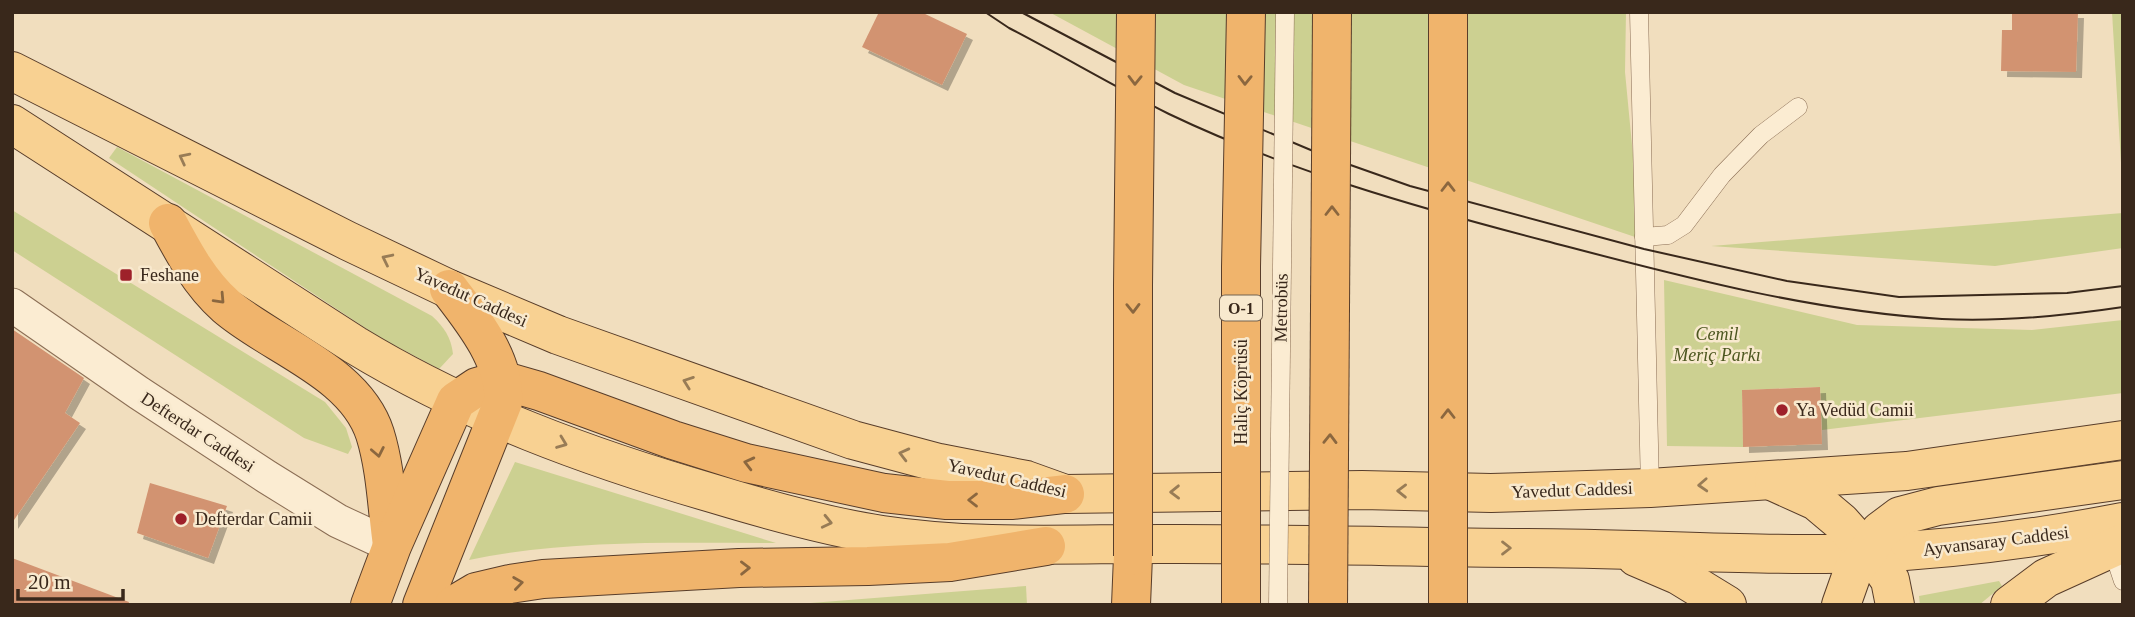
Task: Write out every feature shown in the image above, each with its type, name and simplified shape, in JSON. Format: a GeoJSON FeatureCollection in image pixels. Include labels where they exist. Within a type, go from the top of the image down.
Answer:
{"type":"FeatureCollection","features":[{"type":"Feature","properties":{"kind":"highway"},"geometry":{"type":"LineString","coordinates":[[1131,605],[1136,12]]}},
{"type":"Feature","properties":{"kind":"highway","name":"Haliç Köprüsü"},"geometry":{"type":"LineString","coordinates":[[1241,605],[1241,267],[1246,12]]}},
{"type":"Feature","properties":{"kind":"highway"},"geometry":{"type":"LineString","coordinates":[[1328,605],[1332,12]]}},
{"type":"Feature","properties":{"kind":"highway"},"geometry":{"type":"LineString","coordinates":[[1448,12],[1448,605]]}},
{"type":"Feature","properties":{"kind":"highway"},"geometry":{"type":"LineString","coordinates":[[168,223],[192,268],[226,306],[309,360],[342,386],[359,406],[374,432],[392,546]]}},
{"type":"Feature","properties":{"kind":"highway"},"geometry":{"type":"LineString","coordinates":[[422,605],[503,402],[502,380],[484,340],[449,289]]}},
{"type":"Feature","properties":{"kind":"highway"},"geometry":{"type":"LineString","coordinates":[[370,605],[392,546],[456,401],[477,387],[502,380],[746,463],[884,493],[947,500],[1013,500],[1065,494]]}},
{"type":"Feature","properties":{"kind":"highway"},"geometry":{"type":"LineString","coordinates":[[454,605],[476,592],[543,579],[739,568],[950,562],[1046,546]]}},
{"type":"Feature","properties":{"kind":"main road","name":"Yavedut Caddesi"},"geometry":{"type":"LineString","coordinates":[[12,71],[449,289],[558,335],[841,436],[939,463],[1026,480],[1065,494],[1363,490],[1491,493],[1650,488],[1908,471],[2123,439]]}},
{"type":"Feature","properties":{"kind":"main road"},"geometry":{"type":"LineString","coordinates":[[12,124],[406,376],[456,401],[613,462],[780,512],[880,535],[952,543],[1046,546],[1178,544],[1608,548],[1700,552],[1867,553]]}},
{"type":"Feature","properties":{"kind":"main road"},"geometry":{"type":"LineString","coordinates":[[1841,605],[1853,571],[1880,531],[1900,516],[1938,506],[2123,480]]}},
{"type":"Feature","properties":{"kind":"main road"},"geometry":{"type":"LineString","coordinates":[[1771,481],[1816,501],[1841,522],[1881,567],[1889,580],[1895,605]]}},
{"type":"Feature","properties":{"kind":"main road","name":"Ayvansaray Caddesi"},"geometry":{"type":"LineString","coordinates":[[1867,553],[1920,550],[2063,534],[2120,548]]}},
{"type":"Feature","properties":{"kind":"main road"},"geometry":{"type":"LineString","coordinates":[[1608,548],[1678,575],[1727,605]]}},
{"type":"Feature","properties":{"kind":"main road"},"geometry":{"type":"LineString","coordinates":[[2010,605],[2046,578],[2120,548]]}},
{"type":"Feature","properties":{"kind":"street","name":"Defterdar Caddesi"},"geometry":{"type":"LineString","coordinates":[[12,305],[161,407],[338,520],[392,546]]}},
{"type":"Feature","properties":{"kind":"lane","name":"Metrobüs"},"geometry":{"type":"LineString","coordinates":[[1278,605],[1285,12]]}},
{"type":"Feature","properties":{"kind":"lane"},"geometry":{"type":"LineString","coordinates":[[1639,12],[1650,488]]}},
{"type":"Feature","properties":{"kind":"lane"},"geometry":{"type":"LineString","coordinates":[[1644,237],[1668,235],[1684,225],[1722,175],[1760,135],[1797,107]]}},
{"type":"Feature","properties":{"kind":"green space"},"geometry":{"type":"Polygon","coordinates":[[[1049,12],[1626,12],[1625,72],[1641,239],[1184,85],[1049,12]]]}},
{"type":"Feature","properties":{"kind":"green space"},"geometry":{"type":"Polygon","coordinates":[[[2112,12],[2123,12],[2123,197],[2112,12]]]}},
{"type":"Feature","properties":{"kind":"green space"},"geometry":{"type":"Polygon","coordinates":[[[117,147],[432,316],[451,342],[453,354],[439,369],[379,337],[109,158],[117,147]]]}},
{"type":"Feature","properties":{"kind":"green space"},"geometry":{"type":"Polygon","coordinates":[[[12,210],[325,402],[346,428],[352,447],[348,454],[304,438],[12,250],[12,210]]]}},
{"type":"Feature","properties":{"kind":"green space"},"geometry":{"type":"Polygon","coordinates":[[[2123,213],[2123,248],[1995,266],[1711,246],[2123,213]]]}},
{"type":"Feature","properties":{"kind":"green space","name":"Cemil Meriç Parkı"},"geometry":{"type":"Polygon","coordinates":[[[1664,280],[1857,325],[2032,330],[2123,320],[2123,393],[1822,430],[1820,387],[1742,390],[1743,447],[1667,446],[1664,280]]]}},
{"type":"Feature","properties":{"kind":"green space"},"geometry":{"type":"Polygon","coordinates":[[[515,462],[776,543],[583,545],[469,560],[515,462]]]}},
{"type":"Feature","properties":{"kind":"green space"},"geometry":{"type":"Polygon","coordinates":[[[1999,581],[2002,586],[1979,605],[1920,605],[1919,596],[1999,581]]]}},
{"type":"Feature","properties":{"kind":"green space"},"geometry":{"type":"Polygon","coordinates":[[[1026,586],[1027,605],[785,605],[1026,586]]]}},
{"type":"Feature","properties":{"kind":"building"},"geometry":{"type":"Polygon","coordinates":[[[879,12],[921,12],[967,34],[942,85],[862,47],[879,12]]]}},
{"type":"Feature","properties":{"kind":"building"},"geometry":{"type":"Polygon","coordinates":[[[2012,12],[2078,12],[2076,72],[2001,71],[2002,30],[2012,30],[2012,12]]]}},
{"type":"Feature","properties":{"kind":"building"},"geometry":{"type":"Polygon","coordinates":[[[12,329],[84,378],[65,413],[80,423],[12,523],[12,329]]]}},
{"type":"Feature","properties":{"kind":"building","name":"Ya Vedüd Camii"},"geometry":{"type":"Polygon","coordinates":[[[1820,387],[1822,444],[1743,447],[1742,390],[1820,387]]]}},
{"type":"Feature","properties":{"kind":"building","name":"Defterdar Camii"},"geometry":{"type":"Polygon","coordinates":[[[150,483],[227,506],[208,558],[137,533],[150,483]]]}},
{"type":"Feature","properties":{"kind":"building"},"geometry":{"type":"Polygon","coordinates":[[[12,558],[129,602],[128,605],[12,605],[12,558]]]}},
{"type":"Feature","properties":{"kind":"tram line"},"geometry":{"type":"LineString","coordinates":[[985,12],[1009,28],[1149,104],[1260,153],[1402,201],[1595,254],[1742,290],[1892,315],[1987,320],[2055,316],[2123,307]]}},
{"type":"Feature","properties":{"kind":"tram line"},"geometry":{"type":"LineString","coordinates":[[1021,12],[1175,93],[1325,156],[1410,186],[1644,249],[1787,281],[1899,297],[2067,293],[2123,286]]}},
{"type":"Feature","properties":{"kind":"place","name":"Feshane"},"geometry":{"type":"Point","coordinates":[126,275]}},
{"type":"Feature","properties":{"kind":"place","name":"Ya Vedüd Camii"},"geometry":{"type":"Point","coordinates":[1782,410]}},
{"type":"Feature","properties":{"kind":"place","name":"Defterdar Camii"},"geometry":{"type":"Point","coordinates":[181,519]}}]}
